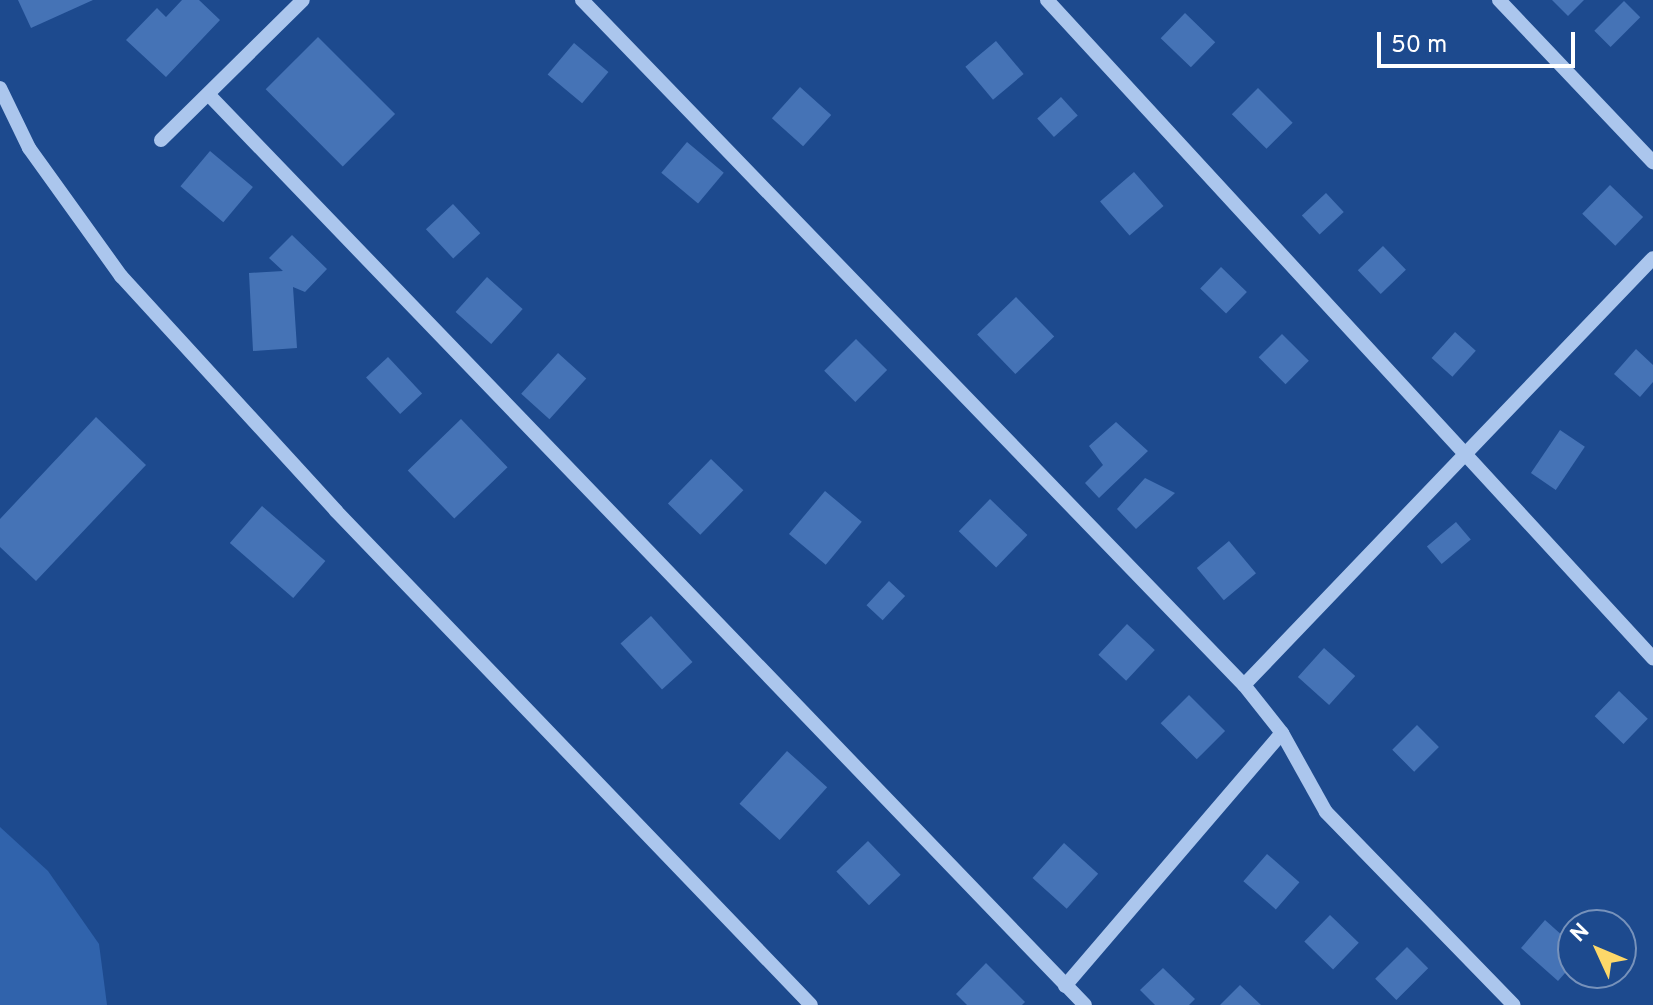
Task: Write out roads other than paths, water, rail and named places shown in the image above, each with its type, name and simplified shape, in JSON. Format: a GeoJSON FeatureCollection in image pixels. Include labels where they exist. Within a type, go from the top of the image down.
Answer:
{"type":"FeatureCollection","features":[{"type":"Feature","properties":{"kind":"street"},"geometry":{"type":"LineString","coordinates":[[161,140],[303,0]]}},
{"type":"Feature","properties":{"kind":"street"},"geometry":{"type":"LineString","coordinates":[[582,0],[1244,685],[1282,733],[1326,812],[1514,1005]]}},
{"type":"Feature","properties":{"kind":"street"},"geometry":{"type":"LineString","coordinates":[[1047,0],[1653,658]]}},
{"type":"Feature","properties":{"kind":"street"},"geometry":{"type":"LineString","coordinates":[[1499,0],[1653,162]]}},
{"type":"Feature","properties":{"kind":"street"},"geometry":{"type":"LineString","coordinates":[[0,88],[29,148],[121,276],[336,511],[811,1005]]}},
{"type":"Feature","properties":{"kind":"street"},"geometry":{"type":"LineString","coordinates":[[209,95],[1085,1005]]}},
{"type":"Feature","properties":{"kind":"street"},"geometry":{"type":"LineString","coordinates":[[1244,685],[1653,258]]}},
{"type":"Feature","properties":{"kind":"street"},"geometry":{"type":"LineString","coordinates":[[1065,986],[1282,733]]}}]}
